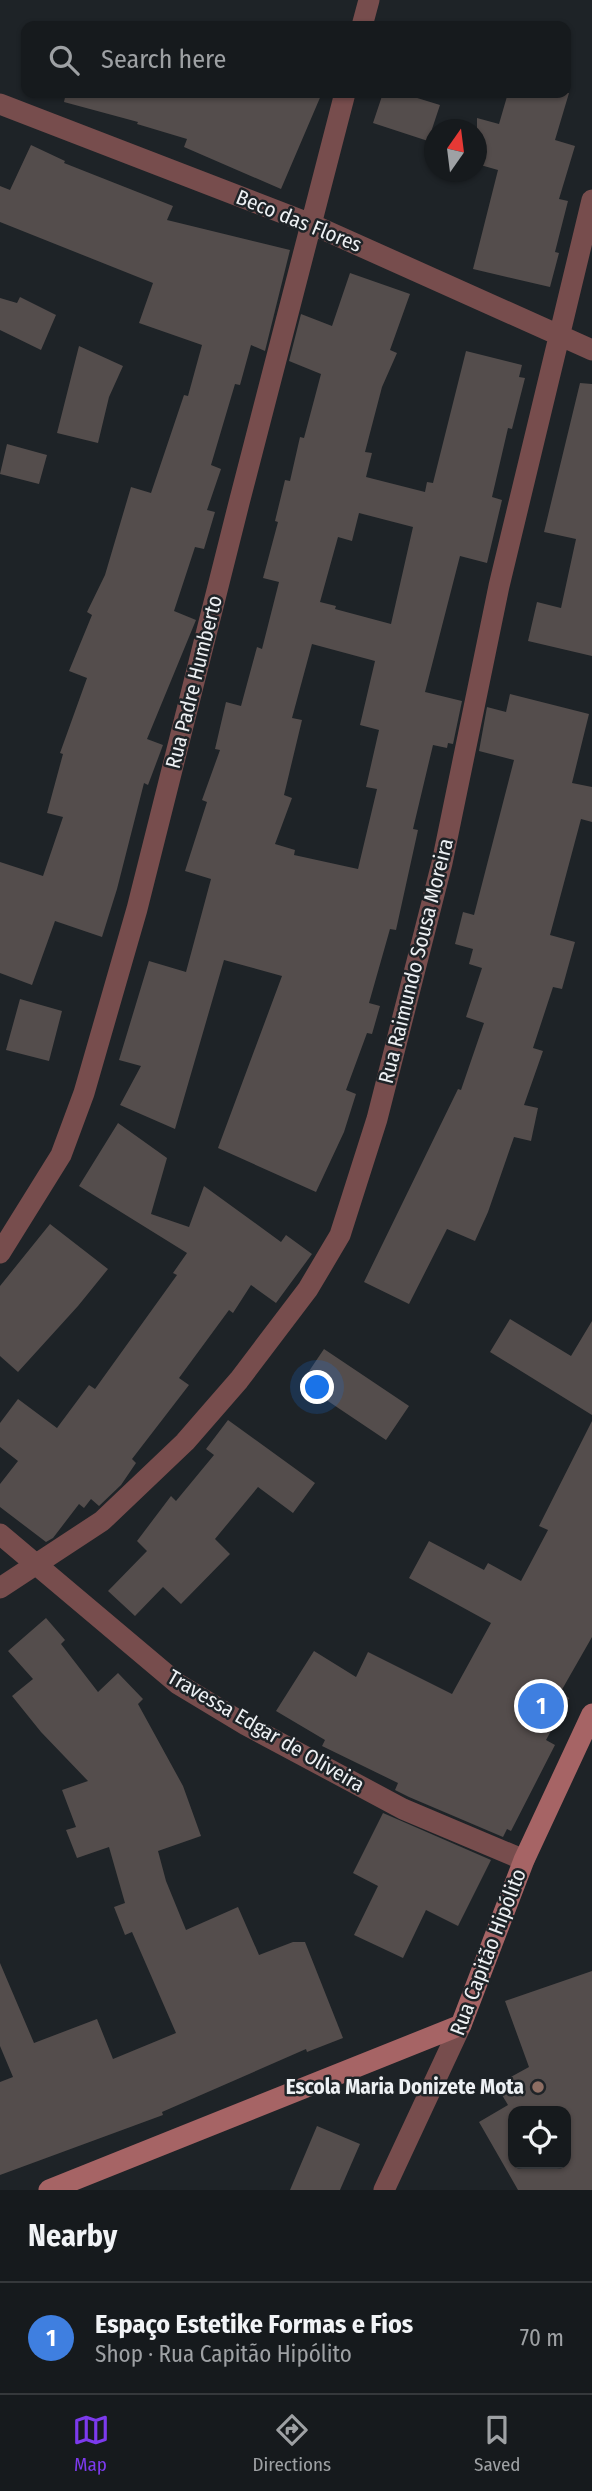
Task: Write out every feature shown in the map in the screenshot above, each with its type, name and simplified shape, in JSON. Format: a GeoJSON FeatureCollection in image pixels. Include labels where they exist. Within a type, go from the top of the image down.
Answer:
{"type":"FeatureCollection","features":[{"type":"Feature","properties":{"kind":"main road","name":"Rua Capitão Hipólito"},"geometry":{"type":"LineString","coordinates":[[461,2025],[524,1860],[592,1714]]}},
{"type":"Feature","properties":{"kind":"main road"},"geometry":{"type":"LineString","coordinates":[[49,2190],[461,2025]]}},
{"type":"Feature","properties":{"kind":"street"},"geometry":{"type":"LineString","coordinates":[[363,21],[369,0]]}},
{"type":"Feature","properties":{"kind":"street","name":"Rua Padre Humberto"},"geometry":{"type":"LineString","coordinates":[[0,1253],[61,1155],[84,1093],[137,909],[344,98]]}},
{"type":"Feature","properties":{"kind":"street","name":"Beco das Flores"},"geometry":{"type":"LineString","coordinates":[[0,104],[311,224],[592,350]]}},
{"type":"Feature","properties":{"kind":"street","name":"Rua Raimundo Sousa Moreira"},"geometry":{"type":"LineString","coordinates":[[0,1588],[102,1521],[185,1442],[239,1380],[300,1299],[340,1235],[377,1118],[442,863],[499,586],[592,200]]}},
{"type":"Feature","properties":{"kind":"street","name":"Travessa Edgar de Oliveira"},"geometry":{"type":"LineString","coordinates":[[0,1534],[178,1684],[246,1725],[403,1809],[524,1860]]}},
{"type":"Feature","properties":{"kind":"street","name":"Rua Capitão Hipólito"},"geometry":{"type":"LineString","coordinates":[[384,2190],[461,2025]]}},
{"type":"Feature","properties":{"kind":"building"},"geometry":{"type":"Polygon","coordinates":[[[65,98],[320,98],[281,189],[184,147],[187,139],[137,124],[138,122],[64,102],[65,98]]]}},
{"type":"Feature","properties":{"kind":"building"},"geometry":{"type":"Polygon","coordinates":[[[381,98],[417,98],[440,105],[435,119],[424,119],[424,140],[373,123],[381,98]]]}},
{"type":"Feature","properties":{"kind":"building"},"geometry":{"type":"Polygon","coordinates":[[[507,98],[568,98],[555,140],[575,146],[559,199],[568,201],[555,252],[559,253],[550,287],[473,269],[498,170],[487,167],[487,121],[499,124],[507,98]]]}},
{"type":"Feature","properties":{"kind":"building"},"geometry":{"type":"Polygon","coordinates":[[[31,145],[65,161],[64,163],[173,206],[167,220],[290,250],[265,351],[251,345],[240,385],[235,384],[211,465],[221,469],[207,510],[215,512],[204,549],[195,547],[174,611],[196,620],[147,739],[163,745],[148,785],[144,783],[102,937],[55,921],[32,985],[0,973],[0,862],[43,876],[63,817],[47,813],[63,754],[60,753],[87,678],[69,671],[92,615],[87,612],[105,575],[131,487],[151,493],[184,395],[188,396],[202,345],[139,323],[153,283],[0,222],[0,186],[10,190],[31,145]]]}},
{"type":"Feature","properties":{"kind":"building"},"geometry":{"type":"Polygon","coordinates":[[[350,273],[410,294],[390,350],[397,353],[382,387],[365,452],[372,453],[366,477],[425,492],[427,482],[433,483],[466,351],[522,365],[519,377],[525,378],[512,429],[508,428],[492,497],[502,500],[487,563],[460,556],[425,692],[462,701],[453,744],[448,743],[447,748],[433,745],[413,829],[418,830],[396,930],[390,929],[369,1003],[380,1006],[372,1034],[367,1033],[346,1090],[356,1094],[344,1132],[316,1192],[218,1148],[282,976],[224,960],[175,1129],[120,1105],[141,1066],[119,1060],[149,961],[186,972],[211,879],[185,871],[207,802],[202,800],[220,750],[215,749],[226,702],[241,706],[257,647],[262,649],[279,582],[263,578],[278,522],[275,521],[285,480],[290,481],[300,437],[304,438],[321,374],[289,361],[301,314],[332,326],[350,273]],[[359,513],[352,541],[338,537],[320,602],[336,606],[335,609],[391,624],[413,527],[359,513]],[[312,644],[292,718],[302,720],[284,795],[292,798],[275,844],[295,850],[294,855],[358,869],[377,789],[366,787],[379,730],[360,725],[375,661],[312,644]]]}},
{"type":"Feature","properties":{"kind":"building"},"geometry":{"type":"Polygon","coordinates":[[[20,297],[56,315],[41,350],[0,330],[0,298],[17,303],[20,297]]]}},
{"type":"Feature","properties":{"kind":"building"},"geometry":{"type":"Polygon","coordinates":[[[79,346],[123,366],[109,397],[98,443],[57,433],[79,346]]]}},
{"type":"Feature","properties":{"kind":"building"},"geometry":{"type":"Polygon","coordinates":[[[580,383],[592,384],[592,656],[528,641],[537,602],[561,608],[576,539],[544,532],[580,383]]]}},
{"type":"Feature","properties":{"kind":"building"},"geometry":{"type":"Polygon","coordinates":[[[7,444],[47,455],[39,484],[0,474],[7,444]]]}},
{"type":"Feature","properties":{"kind":"building"},"geometry":{"type":"Polygon","coordinates":[[[510,694],[589,714],[572,783],[592,787],[592,822],[581,819],[550,935],[575,942],[562,989],[553,987],[533,1048],[543,1051],[524,1105],[538,1108],[531,1141],[514,1137],[475,1241],[447,1229],[409,1304],[364,1282],[458,1089],[461,1090],[484,1023],[466,1017],[482,968],[469,964],[473,949],[455,944],[463,912],[474,915],[514,760],[479,751],[487,707],[506,712],[510,694]]]}},
{"type":"Feature","properties":{"kind":"building"},"geometry":{"type":"Polygon","coordinates":[[[20,999],[62,1011],[49,1061],[6,1050],[20,999]]]}},
{"type":"Feature","properties":{"kind":"building"},"geometry":{"type":"Polygon","coordinates":[[[118,1123],[167,1158],[151,1214],[189,1227],[204,1186],[281,1242],[286,1235],[312,1254],[276,1303],[251,1285],[233,1313],[229,1310],[179,1378],[189,1385],[132,1459],[136,1463],[121,1485],[99,1506],[91,1499],[84,1508],[79,1504],[53,1538],[46,1542],[0,1507],[0,1484],[18,1461],[0,1447],[0,1423],[18,1399],[57,1428],[89,1385],[95,1389],[177,1275],[173,1273],[187,1253],[79,1186],[118,1123]]]}},
{"type":"Feature","properties":{"kind":"building"},"geometry":{"type":"Polygon","coordinates":[[[50,1224],[108,1269],[18,1372],[0,1356],[0,1286],[50,1224]]]}},
{"type":"Feature","properties":{"kind":"building"},"geometry":{"type":"Polygon","coordinates":[[[510,1319],[571,1356],[592,1321],[592,1415],[490,1352],[510,1319]]]}},
{"type":"Feature","properties":{"kind":"building"},"geometry":{"type":"Polygon","coordinates":[[[324,1349],[409,1406],[386,1440],[301,1383],[324,1349]]]}},
{"type":"Feature","properties":{"kind":"building"},"geometry":{"type":"Polygon","coordinates":[[[228,1420],[315,1483],[293,1513],[258,1487],[215,1539],[230,1554],[181,1604],[163,1587],[135,1616],[108,1591],[147,1551],[137,1541],[171,1496],[176,1501],[214,1455],[206,1449],[228,1420]]]}},
{"type":"Feature","properties":{"kind":"building"},"geometry":{"type":"Polygon","coordinates":[[[592,1421],[592,1637],[560,1693],[569,1698],[546,1740],[555,1745],[511,1831],[507,1829],[503,1837],[395,1790],[398,1783],[322,1746],[325,1740],[276,1711],[314,1651],[356,1677],[368,1652],[452,1694],[491,1623],[409,1578],[429,1541],[484,1570],[488,1563],[521,1581],[548,1530],[539,1526],[592,1421]]]}},
{"type":"Feature","properties":{"kind":"building"},"geometry":{"type":"Polygon","coordinates":[[[46,1618],[65,1640],[61,1644],[98,1692],[118,1673],[143,1699],[138,1704],[183,1786],[201,1836],[158,1851],[166,1881],[186,1930],[238,1907],[259,1955],[293,1942],[305,1942],[343,2038],[307,2052],[306,2049],[162,2112],[163,2115],[0,2175],[0,2082],[13,2077],[0,2046],[0,1963],[34,2043],[97,2019],[113,2059],[176,2033],[132,1932],[125,1935],[114,1907],[125,1903],[109,1847],[77,1858],[66,1830],[76,1827],[62,1790],[88,1781],[41,1732],[12,1696],[33,1679],[8,1651],[46,1618]]]}},
{"type":"Feature","properties":{"kind":"building"},"geometry":{"type":"Polygon","coordinates":[[[383,1813],[491,1860],[458,1926],[426,1910],[403,1958],[354,1935],[378,1886],[353,1873],[383,1813]]]}},
{"type":"Feature","properties":{"kind":"building","name":"Escola Maria Donizete Mota"},"geometry":{"type":"Polygon","coordinates":[[[592,1971],[592,2190],[518,2190],[479,2122],[508,2105],[496,2085],[529,2067],[505,2001],[592,1971]]]}},
{"type":"Feature","properties":{"kind":"building"},"geometry":{"type":"Polygon","coordinates":[[[317,2126],[360,2144],[340,2190],[290,2190],[317,2126]]]}},
{"type":"Feature","properties":{"kind":"place","name":"Espaço Estetike Formas e Fios"},"geometry":{"type":"Point","coordinates":[541,1706]}},
{"type":"Feature","properties":{"kind":"place","name":"Escola Maria Donizete Mota"},"geometry":{"type":"Point","coordinates":[538,2087]}}]}
